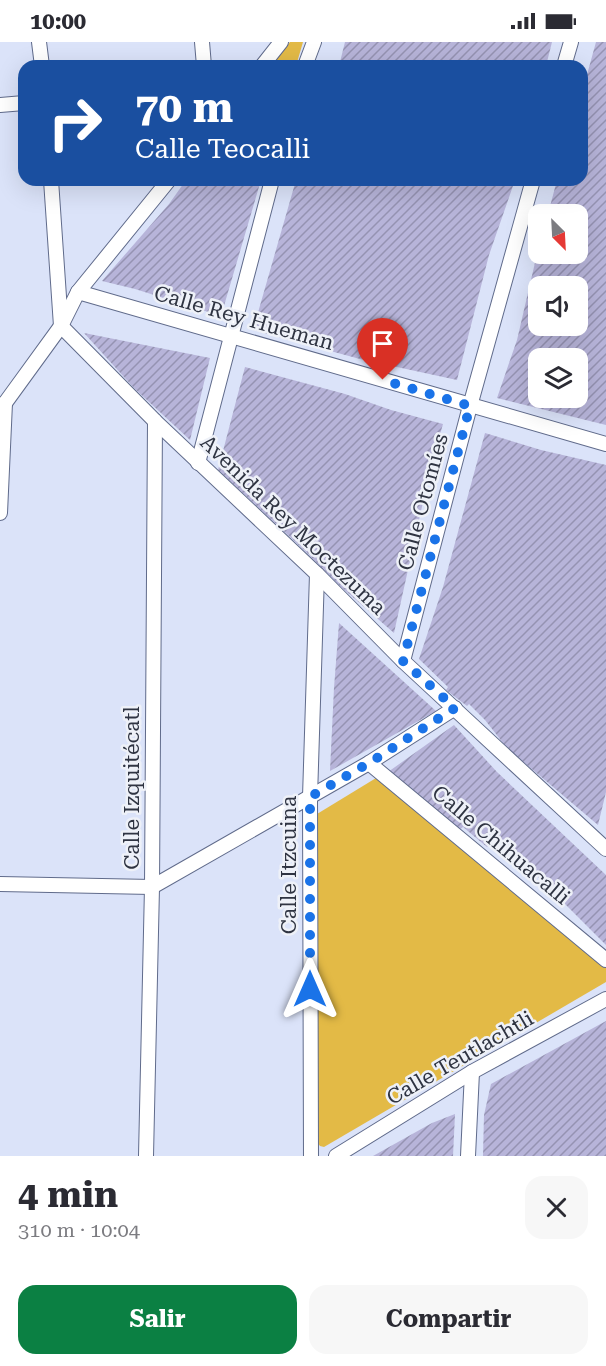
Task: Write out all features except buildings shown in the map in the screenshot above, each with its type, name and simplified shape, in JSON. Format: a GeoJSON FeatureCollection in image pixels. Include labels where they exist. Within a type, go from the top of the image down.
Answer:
{"type":"FeatureCollection","features":[{"type":"Feature","properties":{"kind":"street"},"geometry":{"type":"LineString","coordinates":[[39,42],[41,60]]}},
{"type":"Feature","properties":{"kind":"street"},"geometry":{"type":"LineString","coordinates":[[202,42],[204,60]]}},
{"type":"Feature","properties":{"kind":"street"},"geometry":{"type":"LineString","coordinates":[[267,60],[281,42]]}},
{"type":"Feature","properties":{"kind":"street"},"geometry":{"type":"LineString","coordinates":[[307,60],[314,42]]}},
{"type":"Feature","properties":{"kind":"street"},"geometry":{"type":"LineString","coordinates":[[566,60],[571,42]]}},
{"type":"Feature","properties":{"kind":"street"},"geometry":{"type":"LineString","coordinates":[[0,105],[18,104]]}},
{"type":"Feature","properties":{"kind":"street"},"geometry":{"type":"LineString","coordinates":[[51,186],[61,326]]}},
{"type":"Feature","properties":{"kind":"street"},"geometry":{"type":"LineString","coordinates":[[0,513],[2,406],[61,326],[78,292],[164,186]]}},
{"type":"Feature","properties":{"kind":"street"},"geometry":{"type":"LineString","coordinates":[[198,463],[270,186]]}},
{"type":"Feature","properties":{"kind":"street","name":"Calle Otomíes"},"geometry":{"type":"LineString","coordinates":[[403,661],[470,406],[531,186]]}},
{"type":"Feature","properties":{"kind":"street","name":"Calle Rey Hueman"},"geometry":{"type":"LineString","coordinates":[[78,292],[606,444]]}},
{"type":"Feature","properties":{"kind":"street","name":"Avenida Rey Moctezuma"},"geometry":{"type":"LineString","coordinates":[[61,326],[154,421],[317,574],[403,661],[606,849]]}},
{"type":"Feature","properties":{"kind":"street","name":"Calle Izquitécatl"},"geometry":{"type":"LineString","coordinates":[[146,1156],[152,887],[154,421]]}},
{"type":"Feature","properties":{"kind":"street","name":"Calle Itzcuina"},"geometry":{"type":"LineString","coordinates":[[311,1156],[310,797],[317,574]]}},
{"type":"Feature","properties":{"kind":"street"},"geometry":{"type":"LineString","coordinates":[[0,884],[152,887],[369,763],[455,708]]}},
{"type":"Feature","properties":{"kind":"street","name":"Calle Chihuacalli"},"geometry":{"type":"LineString","coordinates":[[369,763],[606,960]]}},
{"type":"Feature","properties":{"kind":"street","name":"Calle Teutlachtli"},"geometry":{"type":"LineString","coordinates":[[336,1156],[472,1072],[606,999]]}},
{"type":"Feature","properties":{"kind":"street"},"geometry":{"type":"LineString","coordinates":[[468,1156],[472,1072]]}},
{"type":"Feature","properties":{"kind":"shaded area"},"geometry":{"type":"Polygon","coordinates":[[[290,42],[303,42],[298,60],[276,60],[290,42]]]}},
{"type":"Feature","properties":{"kind":"shaded area"},"geometry":{"type":"Polygon","coordinates":[[[381,775],[606,966],[606,982],[324,1147],[316,1141],[317,814],[381,775]]]}},
{"type":"Feature","properties":{"kind":"route"},"geometry":{"type":"LineString","coordinates":[[310,989],[310,797],[369,763],[455,708],[403,661],[470,406],[383,380]]}}]}
